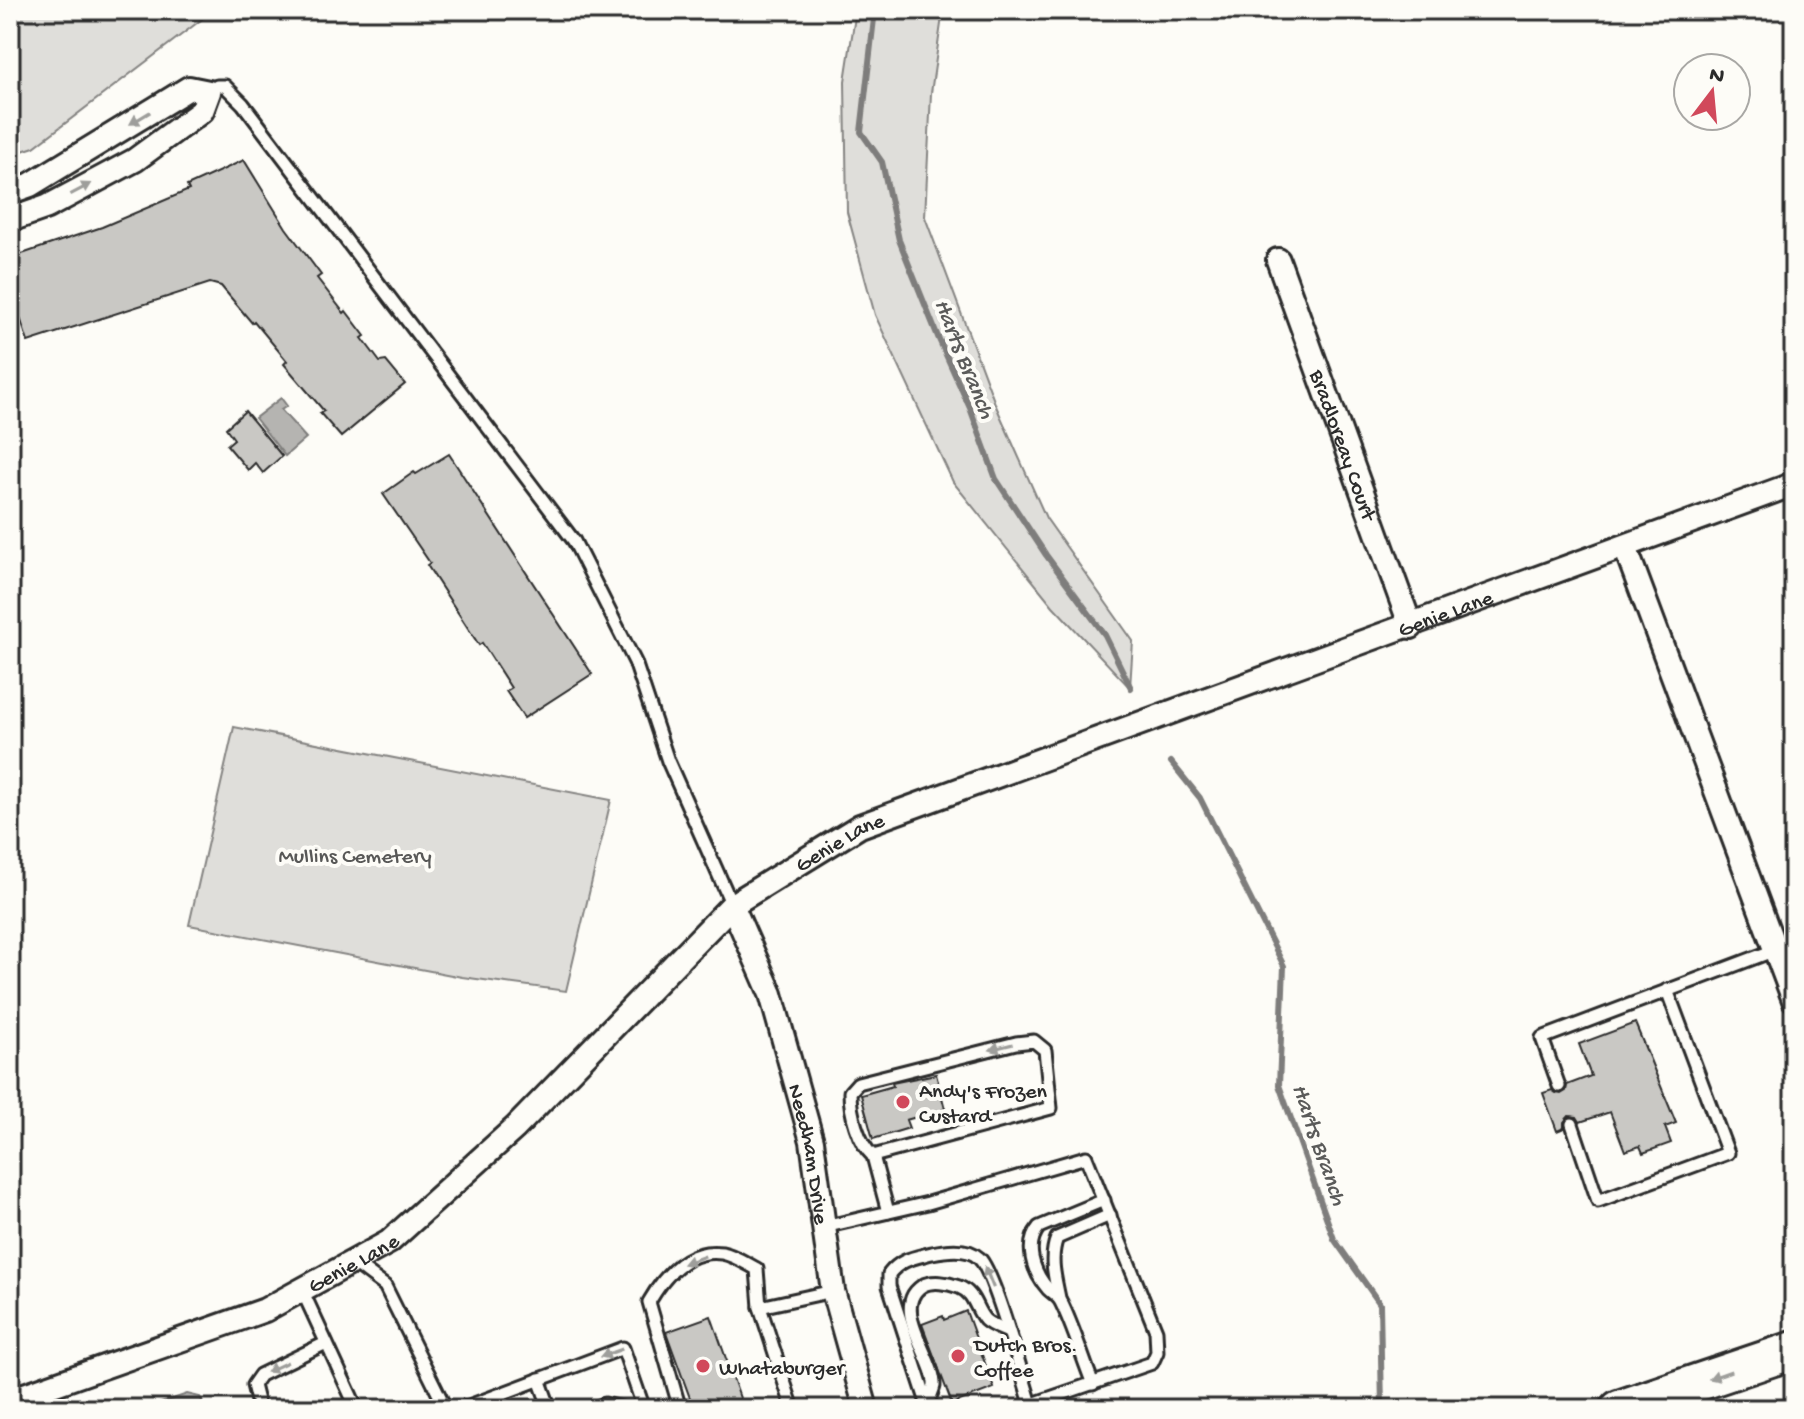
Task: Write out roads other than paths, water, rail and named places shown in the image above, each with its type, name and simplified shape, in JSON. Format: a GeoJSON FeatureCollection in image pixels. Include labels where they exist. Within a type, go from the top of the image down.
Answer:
{"type":"FeatureCollection","features":[{"type":"Feature","properties":{"kind":"main road"},"geometry":{"type":"LineString","coordinates":[[1619,1409],[1794,1350]]}},
{"type":"Feature","properties":{"kind":"street"},"geometry":{"type":"LineString","coordinates":[[10,192],[30,185],[189,88],[209,92],[202,111],[135,160],[47,207],[10,220]]}},
{"type":"Feature","properties":{"kind":"street","name":"Bradloreay Court"},"geometry":{"type":"LineString","coordinates":[[1278,260],[1411,627]]}},
{"type":"Feature","properties":{"kind":"street","name":"Genie Lane"},"geometry":{"type":"LineString","coordinates":[[26,1400],[265,1310],[389,1242],[515,1128],[732,905],[860,826],[1411,627],[1794,484]]}},
{"type":"Feature","properties":{"kind":"street"},"geometry":{"type":"LineString","coordinates":[[1625,547],[1785,946],[1794,1000]]}},
{"type":"Feature","properties":{"kind":"street","name":"Needham Drive"},"geometry":{"type":"LineString","coordinates":[[732,905],[771,994],[812,1141],[833,1291],[866,1409]]}},
{"type":"Feature","properties":{"kind":"lane"},"geometry":{"type":"LineString","coordinates":[[209,92],[217,86],[225,86],[243,104],[574,541],[635,662],[668,761],[732,905]]}},
{"type":"Feature","properties":{"kind":"lane"},"geometry":{"type":"LineString","coordinates":[[1559,1086],[1542,1038],[1785,946]]}},
{"type":"Feature","properties":{"kind":"lane"},"geometry":{"type":"LineString","coordinates":[[1572,1124],[1598,1201],[1728,1153],[1667,990]]}},
{"type":"Feature","properties":{"kind":"lane"},"geometry":{"type":"LineString","coordinates":[[873,1156],[1051,1108],[1045,1050],[1034,1041],[1016,1043],[858,1083],[850,1092],[850,1104],[864,1149],[873,1156],[888,1212]]}},
{"type":"Feature","properties":{"kind":"lane"},"geometry":{"type":"LineString","coordinates":[[824,1227],[1086,1157],[1156,1331],[1157,1352],[1152,1363],[1018,1409]]}},
{"type":"Feature","properties":{"kind":"lane"},"geometry":{"type":"LineString","coordinates":[[1059,1298],[1046,1287],[1033,1260],[1029,1245],[1032,1235],[1039,1227],[1057,1218],[1104,1200]]}},
{"type":"Feature","properties":{"kind":"lane"},"geometry":{"type":"LineString","coordinates":[[1093,1384],[1059,1298],[1053,1268],[1053,1247],[1057,1238],[1110,1215]]}},
{"type":"Feature","properties":{"kind":"lane"},"geometry":{"type":"LineString","coordinates":[[928,1406],[889,1286],[889,1274],[899,1261],[945,1250],[970,1252],[981,1259],[1031,1404]]}},
{"type":"Feature","properties":{"kind":"lane"},"geometry":{"type":"LineString","coordinates":[[680,1409],[649,1302],[663,1278],[691,1257],[722,1253],[757,1269],[760,1307],[793,1409]]}},
{"type":"Feature","properties":{"kind":"lane"},"geometry":{"type":"LineString","coordinates":[[353,1262],[385,1286],[446,1409]]}},
{"type":"Feature","properties":{"kind":"lane"},"geometry":{"type":"LineString","coordinates":[[928,1406],[934,1384],[911,1320],[912,1301],[918,1289],[928,1283],[946,1283],[962,1288],[971,1296],[985,1320],[1008,1332]]}},
{"type":"Feature","properties":{"kind":"lane"},"geometry":{"type":"LineString","coordinates":[[302,1290],[357,1409]]}},
{"type":"Feature","properties":{"kind":"lane"},"geometry":{"type":"LineString","coordinates":[[760,1307],[833,1291]]}},
{"type":"Feature","properties":{"kind":"lane"},"geometry":{"type":"LineString","coordinates":[[259,1409],[253,1385],[260,1375],[326,1343]]}},
{"type":"Feature","properties":{"kind":"lane"},"geometry":{"type":"LineString","coordinates":[[461,1409],[623,1348],[644,1409]]}},
{"type":"Feature","properties":{"kind":"lane"},"geometry":{"type":"LineString","coordinates":[[539,1379],[550,1409]]}},
{"type":"Feature","properties":{"kind":"lane"},"geometry":{"type":"LineString","coordinates":[[591,1409],[605,1404],[626,1409]]}},
{"type":"Feature","properties":{"kind":"waterway","name":"Harts Branch"},"geometry":{"type":"LineString","coordinates":[[875,10],[861,132],[882,162],[899,240],[970,408],[996,479],[1046,555],[1105,635],[1131,688]]}},
{"type":"Feature","properties":{"kind":"waterway","name":"Harts Branch"},"geometry":{"type":"LineString","coordinates":[[1171,762],[1200,798],[1284,966],[1279,1085],[1334,1239],[1380,1304],[1382,1409]]}},
{"type":"Feature","properties":{"kind":"place","name":"Andy's Frozen Custard"},"geometry":{"type":"Point","coordinates":[903,1102]}},
{"type":"Feature","properties":{"kind":"place","name":"Dutch Bros. Coffee"},"geometry":{"type":"Point","coordinates":[958,1356]}},
{"type":"Feature","properties":{"kind":"place","name":"Whataburger"},"geometry":{"type":"Point","coordinates":[703,1366]}},
{"type":"Feature","properties":{"kind":"park label","name":"Mullins Cemetery"},"geometry":{"type":"Point","coordinates":[355,854]}}]}
